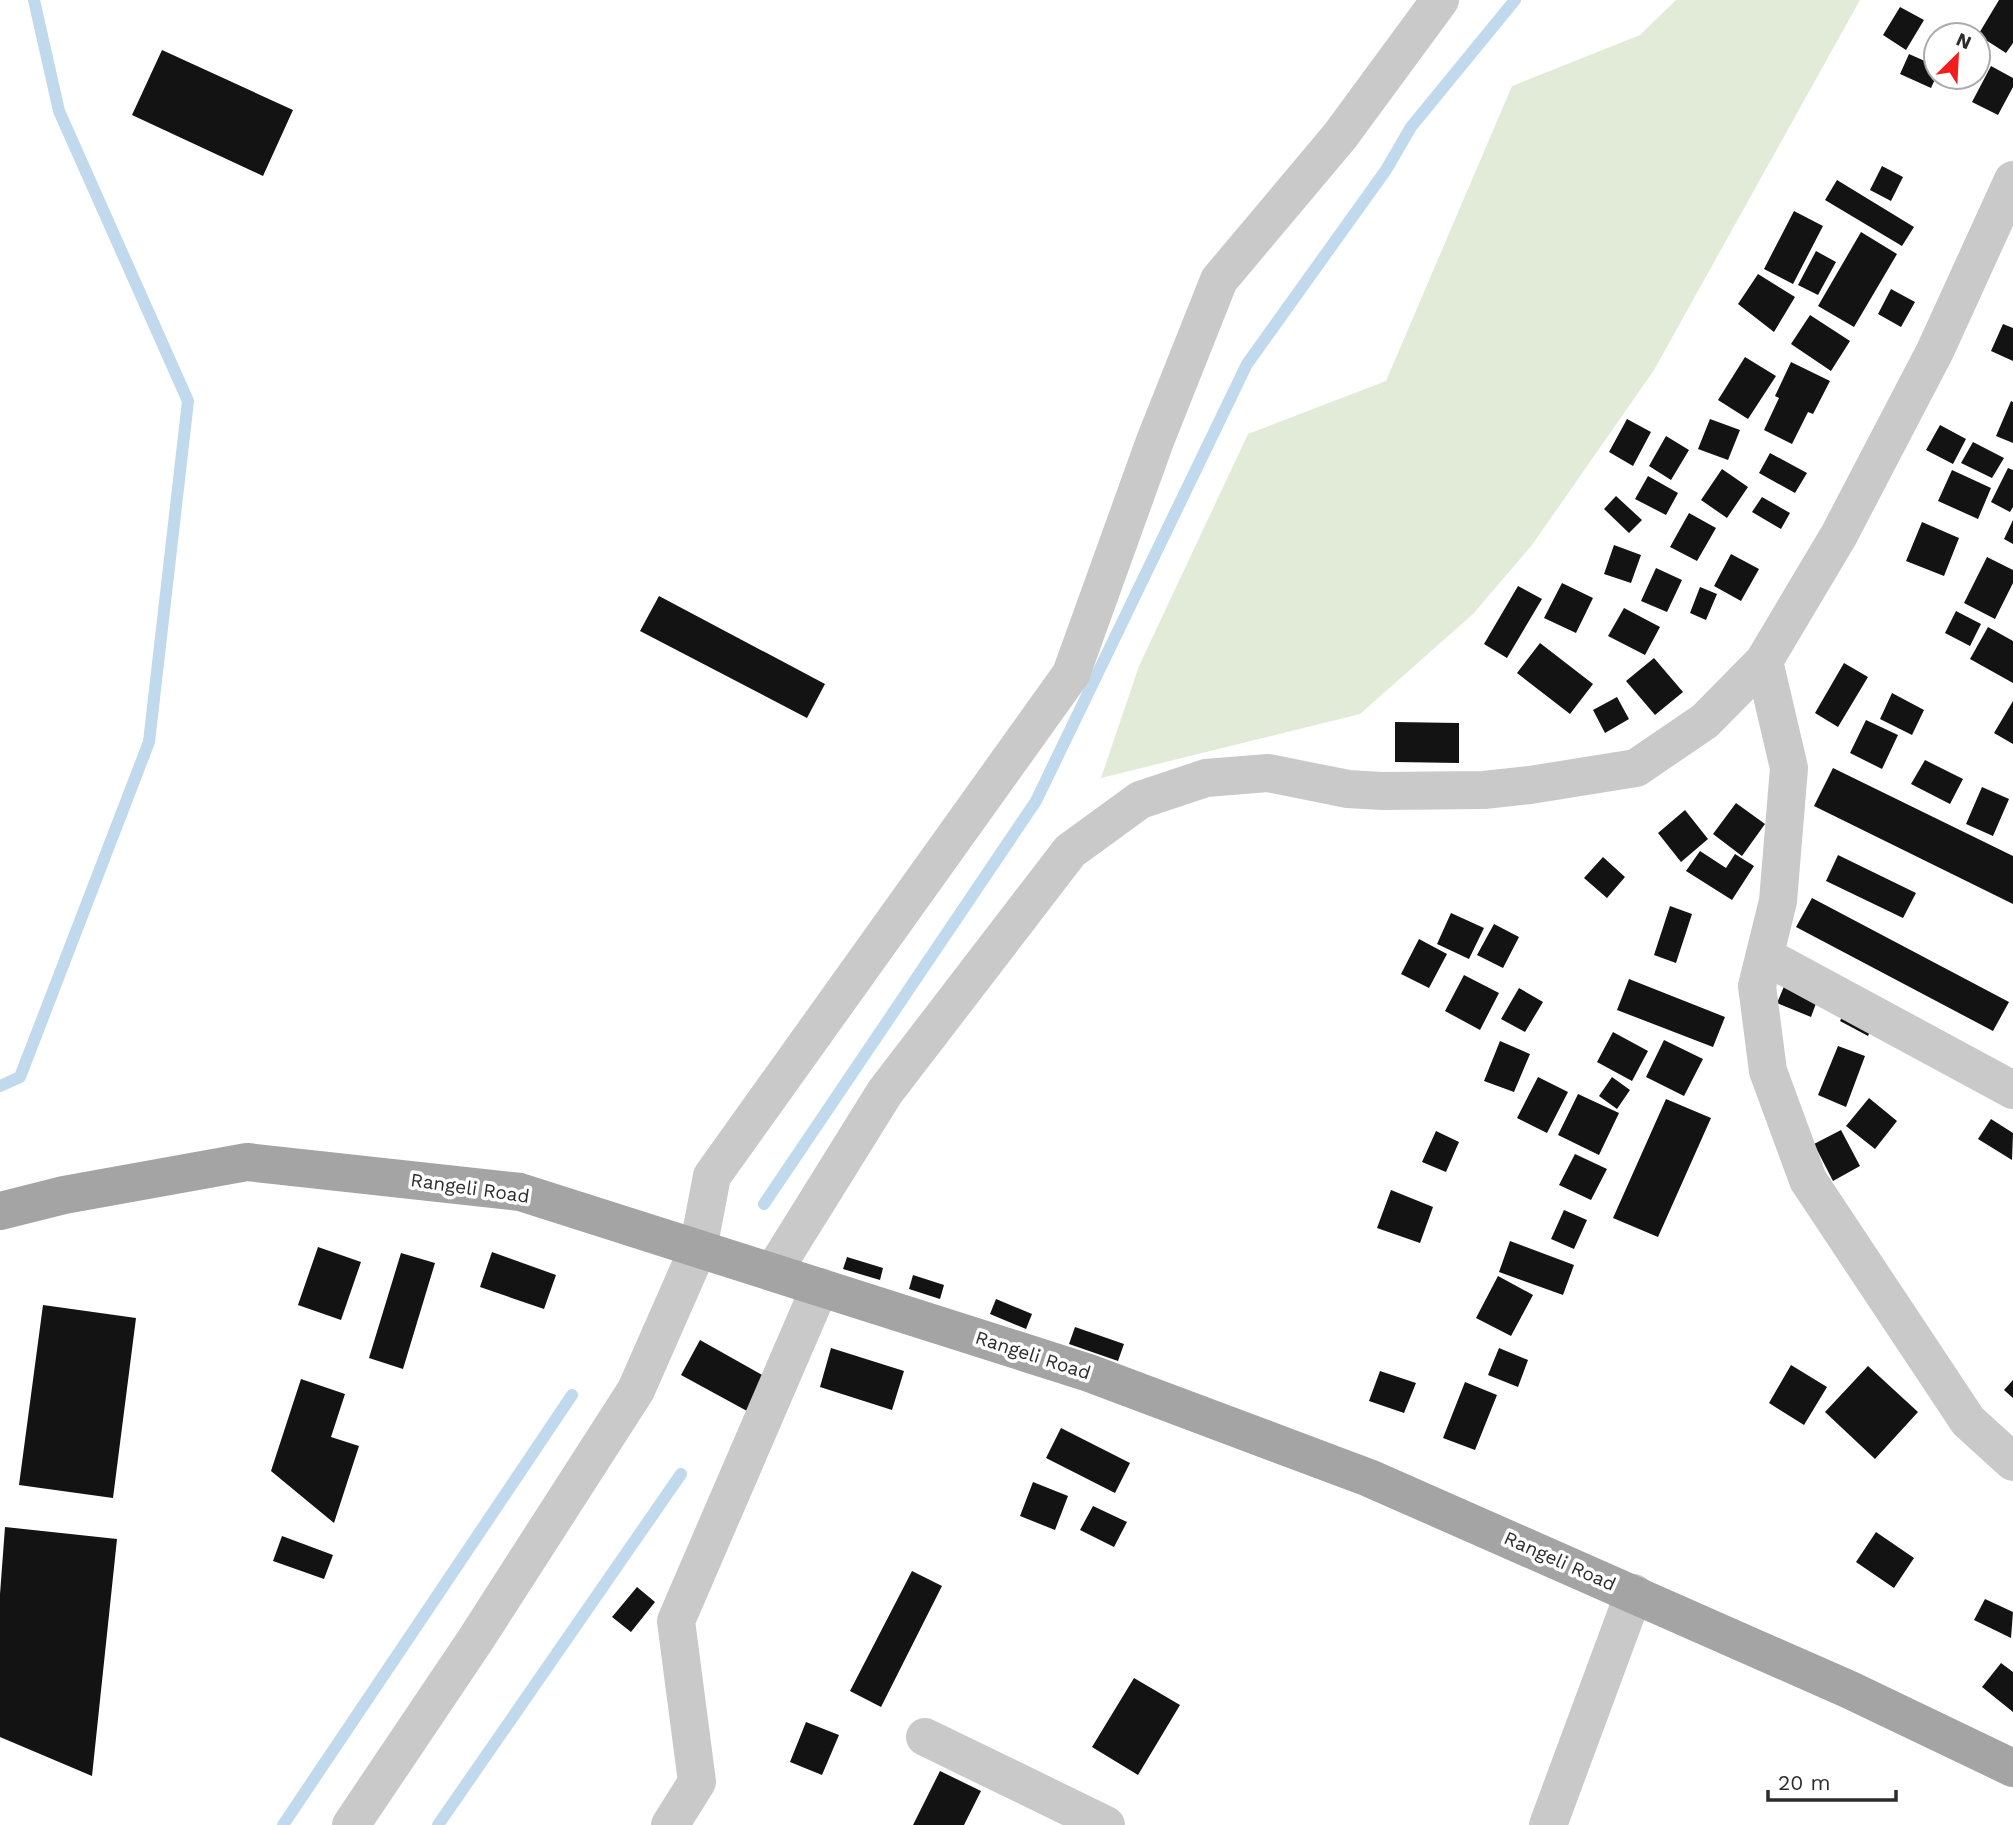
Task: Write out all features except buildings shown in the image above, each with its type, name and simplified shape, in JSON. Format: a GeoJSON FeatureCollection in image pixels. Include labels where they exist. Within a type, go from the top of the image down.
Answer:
{"type":"FeatureCollection","features":[{"type":"Feature","properties":{"kind":"main road","name":"Rangeli Road"},"geometry":{"type":"LineString","coordinates":[[0,1211],[64,1195],[247,1162],[520,1192],[1090,1373],[1369,1478],[1850,1690],[2013,1768]]}},
{"type":"Feature","properties":{"kind":"street"},"geometry":{"type":"LineString","coordinates":[[351,1825],[476,1639],[636,1390],[698,1248],[712,1176],[1071,674],[1155,441],[1219,281],[1340,136],[1440,0]]}},
{"type":"Feature","properties":{"kind":"street"},"geometry":{"type":"LineString","coordinates":[[773,1272],[885,1092],[1070,851],[1140,800],[1206,778],[1268,773],[1348,789],[1429,792],[1530,785],[1636,768],[1705,721],[1764,662],[1839,535],[1936,351],[2013,180]]}},
{"type":"Feature","properties":{"kind":"street"},"geometry":{"type":"LineString","coordinates":[[1764,662],[1788,768],[1778,901],[1757,986],[1768,1071],[1808,1180],[1968,1421],[2013,1462]]}},
{"type":"Feature","properties":{"kind":"street"},"geometry":{"type":"LineString","coordinates":[[1765,956],[2013,1090]]}},
{"type":"Feature","properties":{"kind":"street"},"geometry":{"type":"LineString","coordinates":[[670,1825],[697,1782],[676,1621],[820,1287]]}},
{"type":"Feature","properties":{"kind":"street"},"geometry":{"type":"LineString","coordinates":[[1548,1825],[1634,1593]]}},
{"type":"Feature","properties":{"kind":"street"},"geometry":{"type":"LineString","coordinates":[[925,1737],[1106,1825]]}},
{"type":"Feature","properties":{"kind":"green space"},"geometry":{"type":"Polygon","coordinates":[[[1676,0],[1860,0],[1654,370],[1532,545],[1473,614],[1360,714],[1101,778],[1139,666],[1248,434],[1386,381],[1512,86],[1640,35],[1676,0]]]}},
{"type":"Feature","properties":{"kind":"waterway"},"geometry":{"type":"LineString","coordinates":[[0,1086],[20,1077],[149,742],[188,401],[59,111],[34,0]]}},
{"type":"Feature","properties":{"kind":"waterway"},"geometry":{"type":"LineString","coordinates":[[764,1204],[1036,801],[1247,364],[1386,170],[1411,127],[1515,0]]}},
{"type":"Feature","properties":{"kind":"waterway"},"geometry":{"type":"LineString","coordinates":[[283,1825],[572,1395]]}},
{"type":"Feature","properties":{"kind":"waterway"},"geometry":{"type":"LineString","coordinates":[[438,1825],[681,1474]]}}]}
